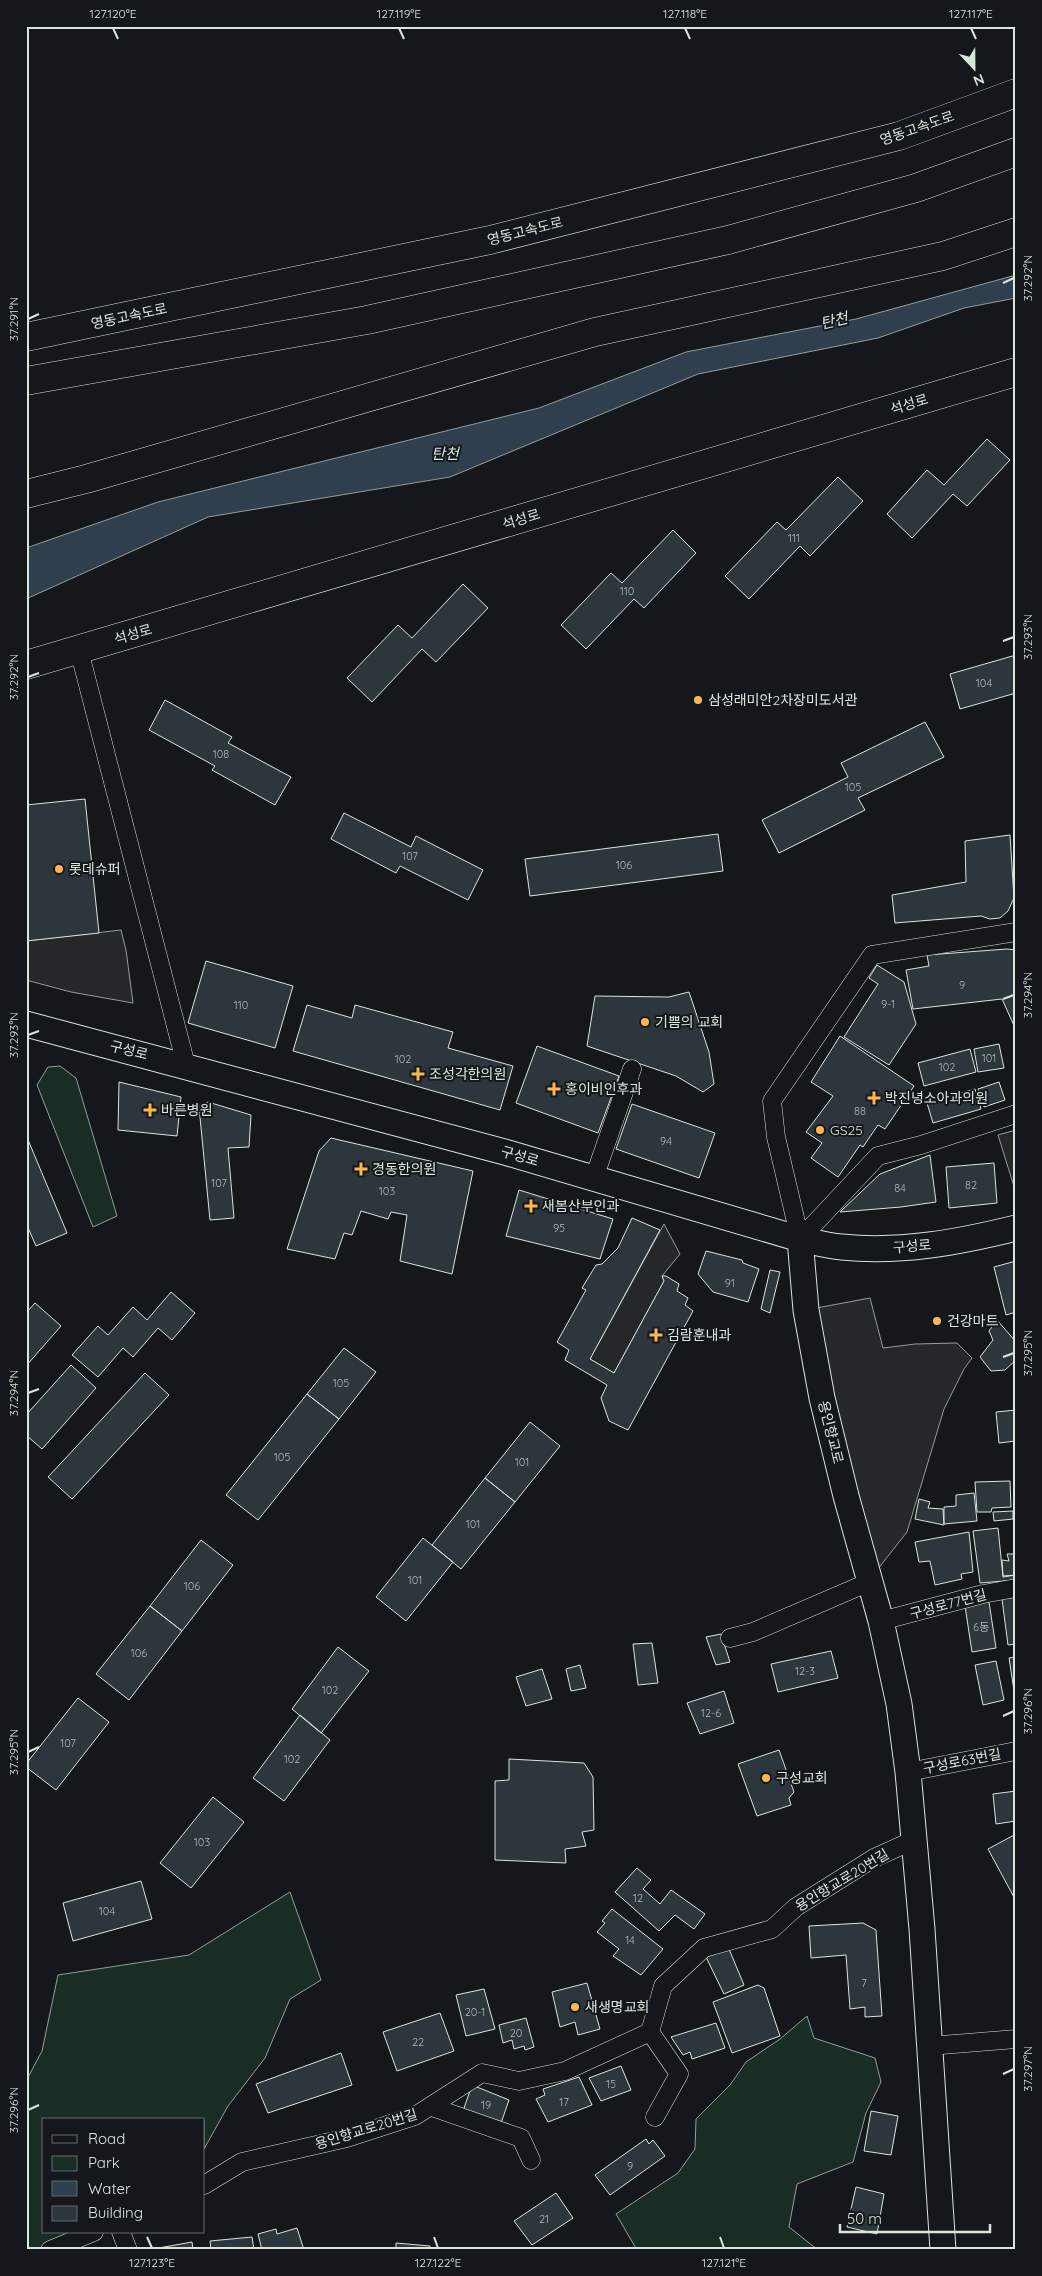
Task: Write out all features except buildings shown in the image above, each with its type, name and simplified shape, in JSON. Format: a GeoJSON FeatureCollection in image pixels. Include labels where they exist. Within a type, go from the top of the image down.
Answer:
{"type":"FeatureCollection","features":[{"type":"Feature","properties":{"kind":"highway","name":"영동고속도로"},"geometry":{"type":"LineString","coordinates":[[26,338],[490,240],[899,136],[1016,93]]}},
{"type":"Feature","properties":{"kind":"highway"},"geometry":{"type":"LineString","coordinates":[[26,381],[368,320],[728,240],[916,188],[1016,152]]}},
{"type":"Feature","properties":{"kind":"highway"},"geometry":{"type":"LineString","coordinates":[[26,494],[86,480],[594,332],[943,256],[1016,232]]}},
{"type":"Feature","properties":{"kind":"highway","name":"석성로"},"geometry":{"type":"LineString","coordinates":[[26,665],[1016,372]]}},
{"type":"Feature","properties":{"kind":"highway"},"geometry":{"type":"LineString","coordinates":[[26,507],[86,480]]}},
{"type":"Feature","properties":{"kind":"street"},"geometry":{"type":"LineString","coordinates":[[79,650],[186,1065]]}},
{"type":"Feature","properties":{"kind":"street"},"geometry":{"type":"LineString","coordinates":[[800,1239],[776,1138],[772,1101],[872,955],[1016,932]]}},
{"type":"Feature","properties":{"kind":"street","name":"구성로"},"geometry":{"type":"LineString","coordinates":[[26,1024],[186,1065],[508,1153],[800,1239],[839,1247],[887,1249],[944,1243],[1016,1228]]}},
{"type":"Feature","properties":{"kind":"street"},"geometry":{"type":"LineString","coordinates":[[594,1178],[632,1068]]}},
{"type":"Feature","properties":{"kind":"street"},"geometry":{"type":"LineString","coordinates":[[800,1239],[878,1156],[921,1145],[1016,1114]]}},
{"type":"Feature","properties":{"kind":"street","name":"용인향교로"},"geometry":{"type":"LineString","coordinates":[[800,1239],[806,1310],[822,1398],[846,1496],[881,1622],[899,1704],[914,1840],[943,2250]]}},
{"type":"Feature","properties":{"kind":"street"},"geometry":{"type":"LineString","coordinates":[[730,1638],[753,1632],[860,1586],[870,1579]]}},
{"type":"Feature","properties":{"kind":"street","name":"구성로77번길"},"geometry":{"type":"LineString","coordinates":[[881,1622],[983,1594],[1016,1588]]}},
{"type":"Feature","properties":{"kind":"street","name":"구성로63번길"},"geometry":{"type":"LineString","coordinates":[[908,1772],[1016,1751]]}},
{"type":"Feature","properties":{"kind":"street","name":"용인향교로20번길"},"geometry":{"type":"LineString","coordinates":[[205,2183],[242,2162],[347,2138],[415,2116],[432,2107],[482,2073],[519,2081],[565,2071],[650,2032],[663,1986],[704,1948],[772,1929],[796,1906],[874,1858],[914,1840]]}},
{"type":"Feature","properties":{"kind":"street"},"geometry":{"type":"LineString","coordinates":[[650,2032],[679,2074],[655,2117]]}},
{"type":"Feature","properties":{"kind":"street"},"geometry":{"type":"LineString","coordinates":[[929,2046],[1016,2039]]}},
{"type":"Feature","properties":{"kind":"street"},"geometry":{"type":"LineString","coordinates":[[432,2107],[521,2138],[531,2160]]}},
{"type":"Feature","properties":{"kind":"street"},"geometry":{"type":"LineString","coordinates":[[50,2250],[89,2234]]}},
{"type":"Feature","properties":{"kind":"street"},"geometry":{"type":"LineString","coordinates":[[121,2234],[128,2250]]}},
{"type":"Feature","properties":{"kind":"green space"},"geometry":{"type":"Polygon","coordinates":[[[60,1066],[76,1078],[117,1216],[93,1227],[37,1085],[48,1067],[60,1066]]]}},
{"type":"Feature","properties":{"kind":"green space"},"geometry":{"type":"Polygon","coordinates":[[[290,1892],[321,1980],[290,1999],[265,2058],[228,2106],[205,2147],[205,2118],[42,2118],[42,2234],[79,2234],[39,2250],[26,2250],[26,2081],[42,2051],[58,1975],[189,1955],[290,1892]]]}},
{"type":"Feature","properties":{"kind":"green space"},"geometry":{"type":"Polygon","coordinates":[[[807,2016],[814,2038],[875,2058],[881,2082],[866,2113],[853,2162],[797,2184],[789,2227],[818,2250],[637,2250],[616,2214],[678,2173],[695,2149],[696,2119],[730,2085],[746,2062],[780,2039],[807,2016]]]}},
{"type":"Feature","properties":{"kind":"shaded area"},"geometry":{"type":"Polygon","coordinates":[[[121,930],[126,950],[133,1003],[71,992],[26,980],[26,941],[121,930]]]}},
{"type":"Feature","properties":{"kind":"shaded area"},"geometry":{"type":"Polygon","coordinates":[[[1016,1130],[1016,1193],[998,1135],[1016,1130]]]}},
{"type":"Feature","properties":{"kind":"shaded area"},"geometry":{"type":"Polygon","coordinates":[[[664,1224],[680,1254],[662,1276],[664,1281],[614,1373],[590,1359],[664,1224]]]}},
{"type":"Feature","properties":{"kind":"shaded area"},"geometry":{"type":"Polygon","coordinates":[[[870,1298],[883,1348],[915,1344],[957,1343],[972,1358],[964,1369],[944,1409],[907,1532],[870,1579],[806,1310],[870,1298]]]}},
{"type":"Feature","properties":{"kind":"water","name":"탄천"},"geometry":{"type":"Polygon","coordinates":[[[1016,275],[1016,298],[964,308],[878,338],[698,374],[450,477],[208,517],[26,599],[26,548],[158,502],[539,408],[686,352],[856,319],[1016,275]]]}},
{"type":"Feature","properties":{"kind":"place","name":"삼성래미안2차장미도서관"},"geometry":{"type":"Point","coordinates":[698,700]}},
{"type":"Feature","properties":{"kind":"place","name":"롯데슈퍼"},"geometry":{"type":"Point","coordinates":[59,869]}},
{"type":"Feature","properties":{"kind":"place","name":"기쁨의 교회"},"geometry":{"type":"Point","coordinates":[645,1022]}},
{"type":"Feature","properties":{"kind":"place","name":"조성각한의원"},"geometry":{"type":"Point","coordinates":[418,1074]}},
{"type":"Feature","properties":{"kind":"place","name":"홍이비인후과"},"geometry":{"type":"Point","coordinates":[554,1089]}},
{"type":"Feature","properties":{"kind":"place","name":"박진녕소아과의원"},"geometry":{"type":"Point","coordinates":[874,1098]}},
{"type":"Feature","properties":{"kind":"place","name":"바른병원"},"geometry":{"type":"Point","coordinates":[150,1110]}},
{"type":"Feature","properties":{"kind":"place","name":"GS25"},"geometry":{"type":"Point","coordinates":[820,1130]}},
{"type":"Feature","properties":{"kind":"place","name":"경동한의원"},"geometry":{"type":"Point","coordinates":[361,1169]}},
{"type":"Feature","properties":{"kind":"place","name":"새봄산부인과"},"geometry":{"type":"Point","coordinates":[531,1206]}},
{"type":"Feature","properties":{"kind":"place","name":"건강마트"},"geometry":{"type":"Point","coordinates":[937,1321]}},
{"type":"Feature","properties":{"kind":"place","name":"김람훈내과"},"geometry":{"type":"Point","coordinates":[656,1335]}},
{"type":"Feature","properties":{"kind":"place","name":"구성교회"},"geometry":{"type":"Point","coordinates":[766,1778]}},
{"type":"Feature","properties":{"kind":"place","name":"새생명교회"},"geometry":{"type":"Point","coordinates":[575,2007]}}]}
